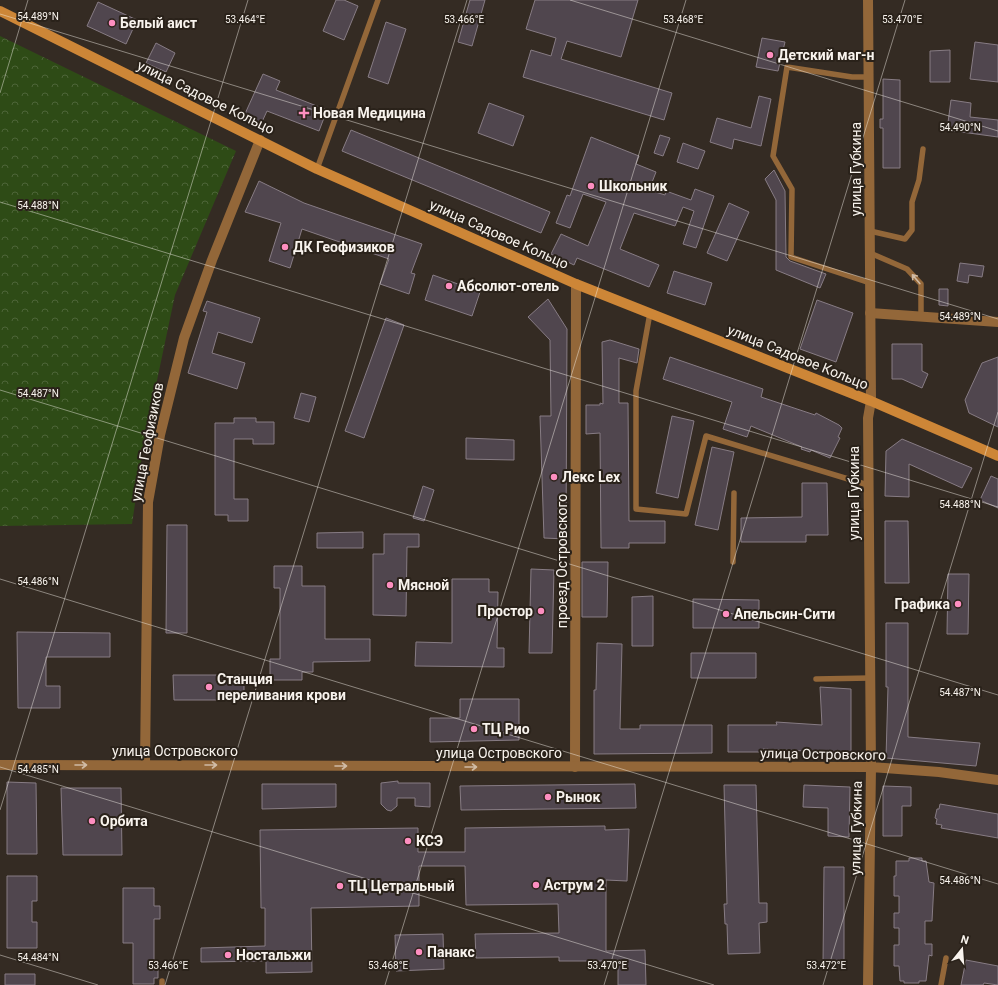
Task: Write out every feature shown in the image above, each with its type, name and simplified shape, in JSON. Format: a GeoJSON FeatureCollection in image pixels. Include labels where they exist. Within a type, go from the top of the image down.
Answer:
{"type":"FeatureCollection","features":[{"type":"Feature","properties":{"kind":"main road","name":"улица Садовое Кольцо"},"geometry":{"type":"LineString","coordinates":[[0,11],[317,169],[576,284],[871,400],[998,456]]}},
{"type":"Feature","properties":{"kind":"street","name":"улица Губкина"},"geometry":{"type":"LineString","coordinates":[[868,0],[871,400],[868,418],[871,767],[868,985]]}},
{"type":"Feature","properties":{"kind":"street","name":"улица Геофизиков"},"geometry":{"type":"LineString","coordinates":[[145,765],[148,502],[159,443],[184,338],[212,260],[260,140]]}},
{"type":"Feature","properties":{"kind":"street","name":"проезд Островского"},"geometry":{"type":"LineString","coordinates":[[575,767],[576,284]]}},
{"type":"Feature","properties":{"kind":"street"},"geometry":{"type":"LineString","coordinates":[[870,313],[998,322]]}},
{"type":"Feature","properties":{"kind":"street","name":"улица Островского"},"geometry":{"type":"LineString","coordinates":[[0,765],[871,767],[939,772],[998,780]]}},
{"type":"Feature","properties":{"kind":"lane"},"geometry":{"type":"LineString","coordinates":[[317,169],[378,0]]}},
{"type":"Feature","properties":{"kind":"lane"},"geometry":{"type":"LineString","coordinates":[[869,77],[852,77],[786,67],[773,156],[792,189],[791,257],[870,284]]}},
{"type":"Feature","properties":{"kind":"lane"},"geometry":{"type":"LineString","coordinates":[[870,232],[905,239],[912,230],[912,202],[919,180],[923,149]]}},
{"type":"Feature","properties":{"kind":"lane"},"geometry":{"type":"LineString","coordinates":[[870,253],[907,269],[921,284],[921,316]]}},
{"type":"Feature","properties":{"kind":"lane"},"geometry":{"type":"LineString","coordinates":[[650,313],[636,390],[636,509],[686,514],[706,436],[868,485]]}},
{"type":"Feature","properties":{"kind":"lane"},"geometry":{"type":"LineString","coordinates":[[733,562],[734,493]]}},
{"type":"Feature","properties":{"kind":"lane"},"geometry":{"type":"LineString","coordinates":[[816,679],[870,678]]}},
{"type":"Feature","properties":{"kind":"lane"},"geometry":{"type":"LineString","coordinates":[[941,985],[946,958]]}},
{"type":"Feature","properties":{"kind":"green space"},"geometry":{"type":"Polygon","coordinates":[[[0,36],[236,151],[175,295],[144,442],[132,524],[0,526],[0,36]]]}},
{"type":"Feature","properties":{"kind":"building"},"geometry":{"type":"Polygon","coordinates":[[[336,0],[344,0],[358,6],[344,40],[323,31],[336,0]]]}},
{"type":"Feature","properties":{"kind":"building"},"geometry":{"type":"Polygon","coordinates":[[[470,0],[485,0],[472,46],[458,42],[470,0]]]}},
{"type":"Feature","properties":{"kind":"building"},"geometry":{"type":"Polygon","coordinates":[[[535,0],[638,0],[621,57],[567,41],[561,59],[672,93],[664,120],[523,77],[531,50],[551,56],[556,38],[526,29],[535,0]]]}},
{"type":"Feature","properties":{"kind":"building","name":"Белый аист"},"geometry":{"type":"Polygon","coordinates":[[[98,2],[137,20],[126,44],[87,26],[98,2]]]}},
{"type":"Feature","properties":{"kind":"building"},"geometry":{"type":"Polygon","coordinates":[[[386,22],[406,29],[388,84],[368,77],[386,22]]]}},
{"type":"Feature","properties":{"kind":"building","name":"Детский маг-н"},"geometry":{"type":"Polygon","coordinates":[[[762,38],[785,42],[778,71],[756,67],[762,38]]]}},
{"type":"Feature","properties":{"kind":"building"},"geometry":{"type":"Polygon","coordinates":[[[975,42],[998,45],[998,82],[970,79],[975,42]]]}},
{"type":"Feature","properties":{"kind":"building"},"geometry":{"type":"Polygon","coordinates":[[[156,43],[175,53],[166,72],[146,63],[156,43]]]}},
{"type":"Feature","properties":{"kind":"building"},"geometry":{"type":"Polygon","coordinates":[[[950,50],[950,82],[930,82],[930,51],[950,50]]]}},
{"type":"Feature","properties":{"kind":"building"},"geometry":{"type":"Polygon","coordinates":[[[263,74],[280,81],[276,90],[327,110],[319,131],[267,111],[261,124],[244,116],[263,74]]]}},
{"type":"Feature","properties":{"kind":"building"},"geometry":{"type":"Polygon","coordinates":[[[883,79],[900,80],[900,168],[883,168],[883,128],[880,128],[880,119],[883,119],[883,79]]]}},
{"type":"Feature","properties":{"kind":"building"},"geometry":{"type":"Polygon","coordinates":[[[759,96],[771,99],[761,146],[734,139],[732,149],[710,142],[717,118],[751,128],[759,96]]]}},
{"type":"Feature","properties":{"kind":"building"},"geometry":{"type":"Polygon","coordinates":[[[951,100],[971,103],[970,117],[998,120],[998,137],[947,130],[951,100]]]}},
{"type":"Feature","properties":{"kind":"building"},"geometry":{"type":"Polygon","coordinates":[[[489,103],[524,116],[513,146],[478,133],[489,103]]]}},
{"type":"Feature","properties":{"kind":"building"},"geometry":{"type":"Polygon","coordinates":[[[351,130],[550,212],[541,233],[342,151],[351,130]]]}},
{"type":"Feature","properties":{"kind":"building"},"geometry":{"type":"Polygon","coordinates":[[[660,135],[670,138],[663,156],[654,153],[660,135]]]}},
{"type":"Feature","properties":{"kind":"building"},"geometry":{"type":"Polygon","coordinates":[[[591,137],[639,156],[636,164],[656,172],[649,190],[665,195],[666,191],[691,200],[695,189],[714,196],[696,248],[683,244],[694,211],[683,207],[675,226],[634,213],[620,249],[659,265],[649,287],[577,258],[574,265],[551,254],[561,234],[588,246],[606,202],[583,194],[570,228],[556,223],[567,195],[570,196],[591,137]]]}},
{"type":"Feature","properties":{"kind":"building"},"geometry":{"type":"Polygon","coordinates":[[[683,143],[705,151],[698,169],[677,162],[683,143]]]}},
{"type":"Feature","properties":{"kind":"building"},"geometry":{"type":"Polygon","coordinates":[[[774,170],[785,191],[786,257],[790,261],[826,274],[820,288],[776,270],[776,200],[765,179],[774,170]]]}},
{"type":"Feature","properties":{"kind":"building"},"geometry":{"type":"Polygon","coordinates":[[[259,181],[304,203],[422,244],[411,273],[415,274],[409,294],[380,284],[389,259],[302,229],[290,268],[269,261],[281,223],[245,212],[259,181]]]}},
{"type":"Feature","properties":{"kind":"building"},"geometry":{"type":"Polygon","coordinates":[[[729,203],[749,212],[727,261],[707,253],[729,203]]]}},
{"type":"Feature","properties":{"kind":"building"},"geometry":{"type":"Polygon","coordinates":[[[960,263],[984,266],[982,277],[969,275],[968,283],[957,281],[960,263]]]}},
{"type":"Feature","properties":{"kind":"building"},"geometry":{"type":"Polygon","coordinates":[[[674,271],[712,283],[705,305],[667,293],[674,271]]]}},
{"type":"Feature","properties":{"kind":"building"},"geometry":{"type":"Polygon","coordinates":[[[433,275],[480,292],[472,316],[425,300],[433,275]]]}},
{"type":"Feature","properties":{"kind":"building"},"geometry":{"type":"Polygon","coordinates":[[[939,289],[948,289],[948,306],[939,305],[939,289]]]}},
{"type":"Feature","properties":{"kind":"building","name":"Лекс Lex"},"geometry":{"type":"Polygon","coordinates":[[[548,299],[567,329],[566,539],[544,538],[540,416],[551,416],[550,340],[528,317],[548,299]]]}},
{"type":"Feature","properties":{"kind":"building"},"geometry":{"type":"Polygon","coordinates":[[[817,300],[853,313],[836,362],[800,349],[817,300]]]}},
{"type":"Feature","properties":{"kind":"building"},"geometry":{"type":"Polygon","coordinates":[[[207,301],[260,318],[252,343],[218,332],[212,353],[245,363],[237,389],[188,373],[207,312],[203,311],[207,301]]]}},
{"type":"Feature","properties":{"kind":"building"},"geometry":{"type":"Polygon","coordinates":[[[386,318],[404,325],[364,438],[345,431],[386,318]]]}},
{"type":"Feature","properties":{"kind":"building"},"geometry":{"type":"Polygon","coordinates":[[[610,340],[639,349],[637,363],[619,358],[619,403],[628,403],[629,521],[665,521],[665,543],[629,543],[629,548],[601,548],[600,433],[586,434],[586,405],[603,404],[602,342],[610,340]]]}},
{"type":"Feature","properties":{"kind":"building"},"geometry":{"type":"Polygon","coordinates":[[[892,344],[922,344],[922,371],[928,374],[922,388],[902,379],[892,379],[892,344]]]}},
{"type":"Feature","properties":{"kind":"building"},"geometry":{"type":"Polygon","coordinates":[[[670,357],[763,389],[761,397],[815,415],[816,413],[839,425],[842,428],[838,437],[840,438],[830,458],[811,450],[810,452],[801,449],[802,447],[751,426],[747,437],[723,429],[732,402],[663,379],[670,357]]]}},
{"type":"Feature","properties":{"kind":"building"},"geometry":{"type":"Polygon","coordinates":[[[998,357],[998,427],[969,413],[965,400],[982,363],[998,357]]]}},
{"type":"Feature","properties":{"kind":"building"},"geometry":{"type":"Polygon","coordinates":[[[301,393],[316,397],[309,422],[294,418],[301,393]]]}},
{"type":"Feature","properties":{"kind":"building"},"geometry":{"type":"Polygon","coordinates":[[[672,416],[694,421],[678,498],[656,493],[672,416]]]}},
{"type":"Feature","properties":{"kind":"building"},"geometry":{"type":"Polygon","coordinates":[[[234,418],[256,418],[256,422],[274,422],[274,444],[253,444],[253,439],[234,439],[234,499],[248,499],[248,521],[228,521],[228,515],[215,515],[215,423],[234,423],[234,418]]]}},
{"type":"Feature","properties":{"kind":"building"},"geometry":{"type":"Polygon","coordinates":[[[466,438],[514,440],[514,460],[466,459],[466,438]]]}},
{"type":"Feature","properties":{"kind":"building"},"geometry":{"type":"Polygon","coordinates":[[[902,439],[972,468],[962,488],[909,464],[909,497],[885,496],[886,451],[902,439]]]}},
{"type":"Feature","properties":{"kind":"building"},"geometry":{"type":"Polygon","coordinates":[[[712,447],[734,452],[718,530],[695,525],[712,447]]]}},
{"type":"Feature","properties":{"kind":"building"},"geometry":{"type":"Polygon","coordinates":[[[991,476],[998,479],[998,508],[980,500],[991,476]]]}},
{"type":"Feature","properties":{"kind":"building"},"geometry":{"type":"Polygon","coordinates":[[[802,483],[827,483],[828,535],[806,535],[806,542],[741,542],[741,518],[802,517],[802,483]]]}},
{"type":"Feature","properties":{"kind":"building"},"geometry":{"type":"Polygon","coordinates":[[[423,486],[434,490],[424,521],[413,518],[423,486]]]}},
{"type":"Feature","properties":{"kind":"building"},"geometry":{"type":"Polygon","coordinates":[[[885,521],[908,521],[909,583],[885,583],[885,521]]]}},
{"type":"Feature","properties":{"kind":"building"},"geometry":{"type":"Polygon","coordinates":[[[167,525],[187,525],[187,633],[166,633],[167,525]]]}},
{"type":"Feature","properties":{"kind":"building"},"geometry":{"type":"Polygon","coordinates":[[[363,532],[363,548],[317,548],[317,533],[363,532]]]}},
{"type":"Feature","properties":{"kind":"building","name":"Мясной"},"geometry":{"type":"Polygon","coordinates":[[[384,534],[419,534],[419,547],[407,547],[406,616],[373,615],[373,554],[384,554],[384,534]]]}},
{"type":"Feature","properties":{"kind":"building"},"geometry":{"type":"Polygon","coordinates":[[[582,562],[608,562],[607,617],[582,617],[582,562]]]}},
{"type":"Feature","properties":{"kind":"building"},"geometry":{"type":"Polygon","coordinates":[[[274,566],[302,566],[302,586],[325,586],[325,639],[370,639],[370,661],[313,662],[313,672],[302,672],[302,680],[270,680],[270,659],[280,659],[280,588],[274,588],[274,566]]]}},
{"type":"Feature","properties":{"kind":"building","name":"Простор"},"geometry":{"type":"Polygon","coordinates":[[[531,569],[554,570],[552,653],[529,653],[531,569]]]}},
{"type":"Feature","properties":{"kind":"building","name":"Графика"},"geometry":{"type":"Polygon","coordinates":[[[948,574],[969,574],[968,634],[947,634],[948,574]]]}},
{"type":"Feature","properties":{"kind":"building"},"geometry":{"type":"Polygon","coordinates":[[[452,579],[489,579],[489,592],[498,592],[497,648],[504,648],[504,667],[415,666],[416,642],[452,643],[452,579]]]}},
{"type":"Feature","properties":{"kind":"building"},"geometry":{"type":"Polygon","coordinates":[[[653,596],[653,646],[632,646],[632,597],[653,596]]]}},
{"type":"Feature","properties":{"kind":"building","name":"Апельсин-Сити"},"geometry":{"type":"Polygon","coordinates":[[[693,599],[759,600],[759,628],[693,628],[693,599]]]}},
{"type":"Feature","properties":{"kind":"building"},"geometry":{"type":"Polygon","coordinates":[[[886,623],[908,623],[908,737],[980,743],[976,766],[886,758],[888,687],[886,687],[886,623]]]}},
{"type":"Feature","properties":{"kind":"building"},"geometry":{"type":"Polygon","coordinates":[[[17,632],[110,633],[110,657],[46,657],[46,686],[60,686],[60,708],[18,708],[17,632]]]}},
{"type":"Feature","properties":{"kind":"building"},"geometry":{"type":"Polygon","coordinates":[[[597,643],[622,644],[620,729],[640,729],[640,725],[712,725],[712,753],[594,754],[594,690],[596,690],[597,643]]]}},
{"type":"Feature","properties":{"kind":"building"},"geometry":{"type":"Polygon","coordinates":[[[691,653],[756,653],[756,678],[691,678],[691,653]]]}},
{"type":"Feature","properties":{"kind":"building","name":"Станция переливания крови"},"geometry":{"type":"Polygon","coordinates":[[[173,675],[244,675],[244,700],[174,700],[173,675]]]}},
{"type":"Feature","properties":{"kind":"building"},"geometry":{"type":"Polygon","coordinates":[[[820,687],[851,689],[851,753],[763,749],[763,752],[728,752],[728,725],[777,725],[776,722],[822,725],[820,687]]]}},
{"type":"Feature","properties":{"kind":"building","name":"ТЦ Рио"},"geometry":{"type":"Polygon","coordinates":[[[460,699],[519,699],[519,740],[430,742],[430,718],[460,718],[460,699]]]}},
{"type":"Feature","properties":{"kind":"building"},"geometry":{"type":"Polygon","coordinates":[[[398,781],[398,783],[430,783],[430,807],[415,806],[415,798],[397,798],[397,806],[391,811],[387,810],[381,804],[381,783],[398,781]]]}},
{"type":"Feature","properties":{"kind":"building"},"geometry":{"type":"Polygon","coordinates":[[[7,782],[36,783],[37,854],[7,854],[7,782]]]}},
{"type":"Feature","properties":{"kind":"building"},"geometry":{"type":"Polygon","coordinates":[[[262,784],[336,784],[336,807],[262,809],[262,784]]]}},
{"type":"Feature","properties":{"kind":"building","name":"Рынок"},"geometry":{"type":"Polygon","coordinates":[[[635,784],[636,808],[461,810],[460,786],[635,784]]]}},
{"type":"Feature","properties":{"kind":"building"},"geometry":{"type":"Polygon","coordinates":[[[724,785],[756,785],[759,903],[767,903],[767,922],[759,923],[760,953],[728,954],[727,924],[725,924],[724,904],[727,904],[724,785]]]}},
{"type":"Feature","properties":{"kind":"building"},"geometry":{"type":"Polygon","coordinates":[[[804,785],[850,787],[849,837],[828,836],[828,808],[803,807],[804,785]]]}},
{"type":"Feature","properties":{"kind":"building"},"geometry":{"type":"Polygon","coordinates":[[[883,786],[911,787],[911,806],[902,806],[902,836],[883,836],[883,786]]]}},
{"type":"Feature","properties":{"kind":"building","name":"Орбита"},"geometry":{"type":"Polygon","coordinates":[[[61,788],[121,788],[122,855],[63,855],[61,788]]]}},
{"type":"Feature","properties":{"kind":"building"},"geometry":{"type":"Polygon","coordinates":[[[940,804],[998,814],[998,838],[941,828],[942,825],[936,824],[937,819],[935,818],[940,804]]]}},
{"type":"Feature","properties":{"kind":"building"},"geometry":{"type":"Polygon","coordinates":[[[605,826],[605,830],[629,829],[627,881],[606,880],[606,951],[645,950],[646,985],[618,985],[618,961],[559,961],[559,957],[476,958],[475,934],[559,933],[558,904],[466,905],[465,866],[419,866],[419,906],[311,908],[312,972],[266,973],[266,961],[201,962],[201,948],[265,946],[265,908],[261,908],[260,830],[418,828],[418,852],[465,852],[465,828],[605,826]]]}},
{"type":"Feature","properties":{"kind":"building"},"geometry":{"type":"Polygon","coordinates":[[[909,858],[922,858],[922,861],[926,861],[929,882],[934,883],[932,921],[925,921],[925,944],[932,944],[932,956],[929,955],[926,981],[919,981],[919,983],[904,983],[904,981],[900,981],[899,966],[894,966],[894,945],[899,945],[899,928],[894,928],[894,913],[899,913],[899,896],[894,896],[896,861],[909,861],[909,858]]]}},
{"type":"Feature","properties":{"kind":"building"},"geometry":{"type":"Polygon","coordinates":[[[824,867],[844,867],[844,965],[823,964],[824,867]]]}},
{"type":"Feature","properties":{"kind":"building"},"geometry":{"type":"Polygon","coordinates":[[[7,876],[37,876],[37,901],[32,901],[32,922],[37,922],[37,948],[7,948],[7,876]]]}},
{"type":"Feature","properties":{"kind":"building"},"geometry":{"type":"Polygon","coordinates":[[[123,888],[154,888],[154,906],[160,906],[160,919],[154,919],[154,963],[158,963],[158,978],[154,978],[154,984],[133,984],[133,943],[123,943],[123,888]]]}},
{"type":"Feature","properties":{"kind":"building","name":"Панакс"},"geometry":{"type":"Polygon","coordinates":[[[443,934],[444,969],[396,971],[395,935],[443,934]]]}},
{"type":"Feature","properties":{"kind":"building"},"geometry":{"type":"Polygon","coordinates":[[[966,960],[998,966],[998,985],[984,983],[983,985],[961,985],[966,960]]]}},
{"type":"Feature","properties":{"kind":"building"},"geometry":{"type":"Polygon","coordinates":[[[5,974],[35,974],[35,985],[5,985],[5,974]]]}},
{"type":"Feature","properties":{"kind":"place","name":"Белый аист"},"geometry":{"type":"Point","coordinates":[112,23]}},
{"type":"Feature","properties":{"kind":"place","name":"Детский маг-н"},"geometry":{"type":"Point","coordinates":[770,55]}},
{"type":"Feature","properties":{"kind":"place","name":"Новая Медицина"},"geometry":{"type":"Point","coordinates":[304,113]}},
{"type":"Feature","properties":{"kind":"place","name":"Школьник"},"geometry":{"type":"Point","coordinates":[591,186]}},
{"type":"Feature","properties":{"kind":"place","name":"ДК Геофизиков"},"geometry":{"type":"Point","coordinates":[285,247]}},
{"type":"Feature","properties":{"kind":"place","name":"Абсолют-отель"},"geometry":{"type":"Point","coordinates":[449,286]}},
{"type":"Feature","properties":{"kind":"place","name":"Лекс Lex"},"geometry":{"type":"Point","coordinates":[554,477]}},
{"type":"Feature","properties":{"kind":"place","name":"Мясной"},"geometry":{"type":"Point","coordinates":[390,585]}},
{"type":"Feature","properties":{"kind":"place","name":"Графика"},"geometry":{"type":"Point","coordinates":[958,604]}},
{"type":"Feature","properties":{"kind":"place","name":"Простор"},"geometry":{"type":"Point","coordinates":[541,611]}},
{"type":"Feature","properties":{"kind":"place","name":"Апельсин-Сити"},"geometry":{"type":"Point","coordinates":[726,614]}},
{"type":"Feature","properties":{"kind":"place","name":"Станция переливания крови"},"geometry":{"type":"Point","coordinates":[209,687]}},
{"type":"Feature","properties":{"kind":"place","name":"ТЦ Рио"},"geometry":{"type":"Point","coordinates":[474,729]}},
{"type":"Feature","properties":{"kind":"place","name":"Рынок"},"geometry":{"type":"Point","coordinates":[548,797]}},
{"type":"Feature","properties":{"kind":"place","name":"Орбита"},"geometry":{"type":"Point","coordinates":[92,821]}},
{"type":"Feature","properties":{"kind":"place","name":"КСЭ"},"geometry":{"type":"Point","coordinates":[408,841]}},
{"type":"Feature","properties":{"kind":"place","name":"Аструм 2"},"geometry":{"type":"Point","coordinates":[536,885]}},
{"type":"Feature","properties":{"kind":"place","name":"ТЦ Цетральный"},"geometry":{"type":"Point","coordinates":[340,886]}},
{"type":"Feature","properties":{"kind":"place","name":"Панакс"},"geometry":{"type":"Point","coordinates":[419,952]}},
{"type":"Feature","properties":{"kind":"place","name":"Ностальжи"},"geometry":{"type":"Point","coordinates":[228,955]}}]}
